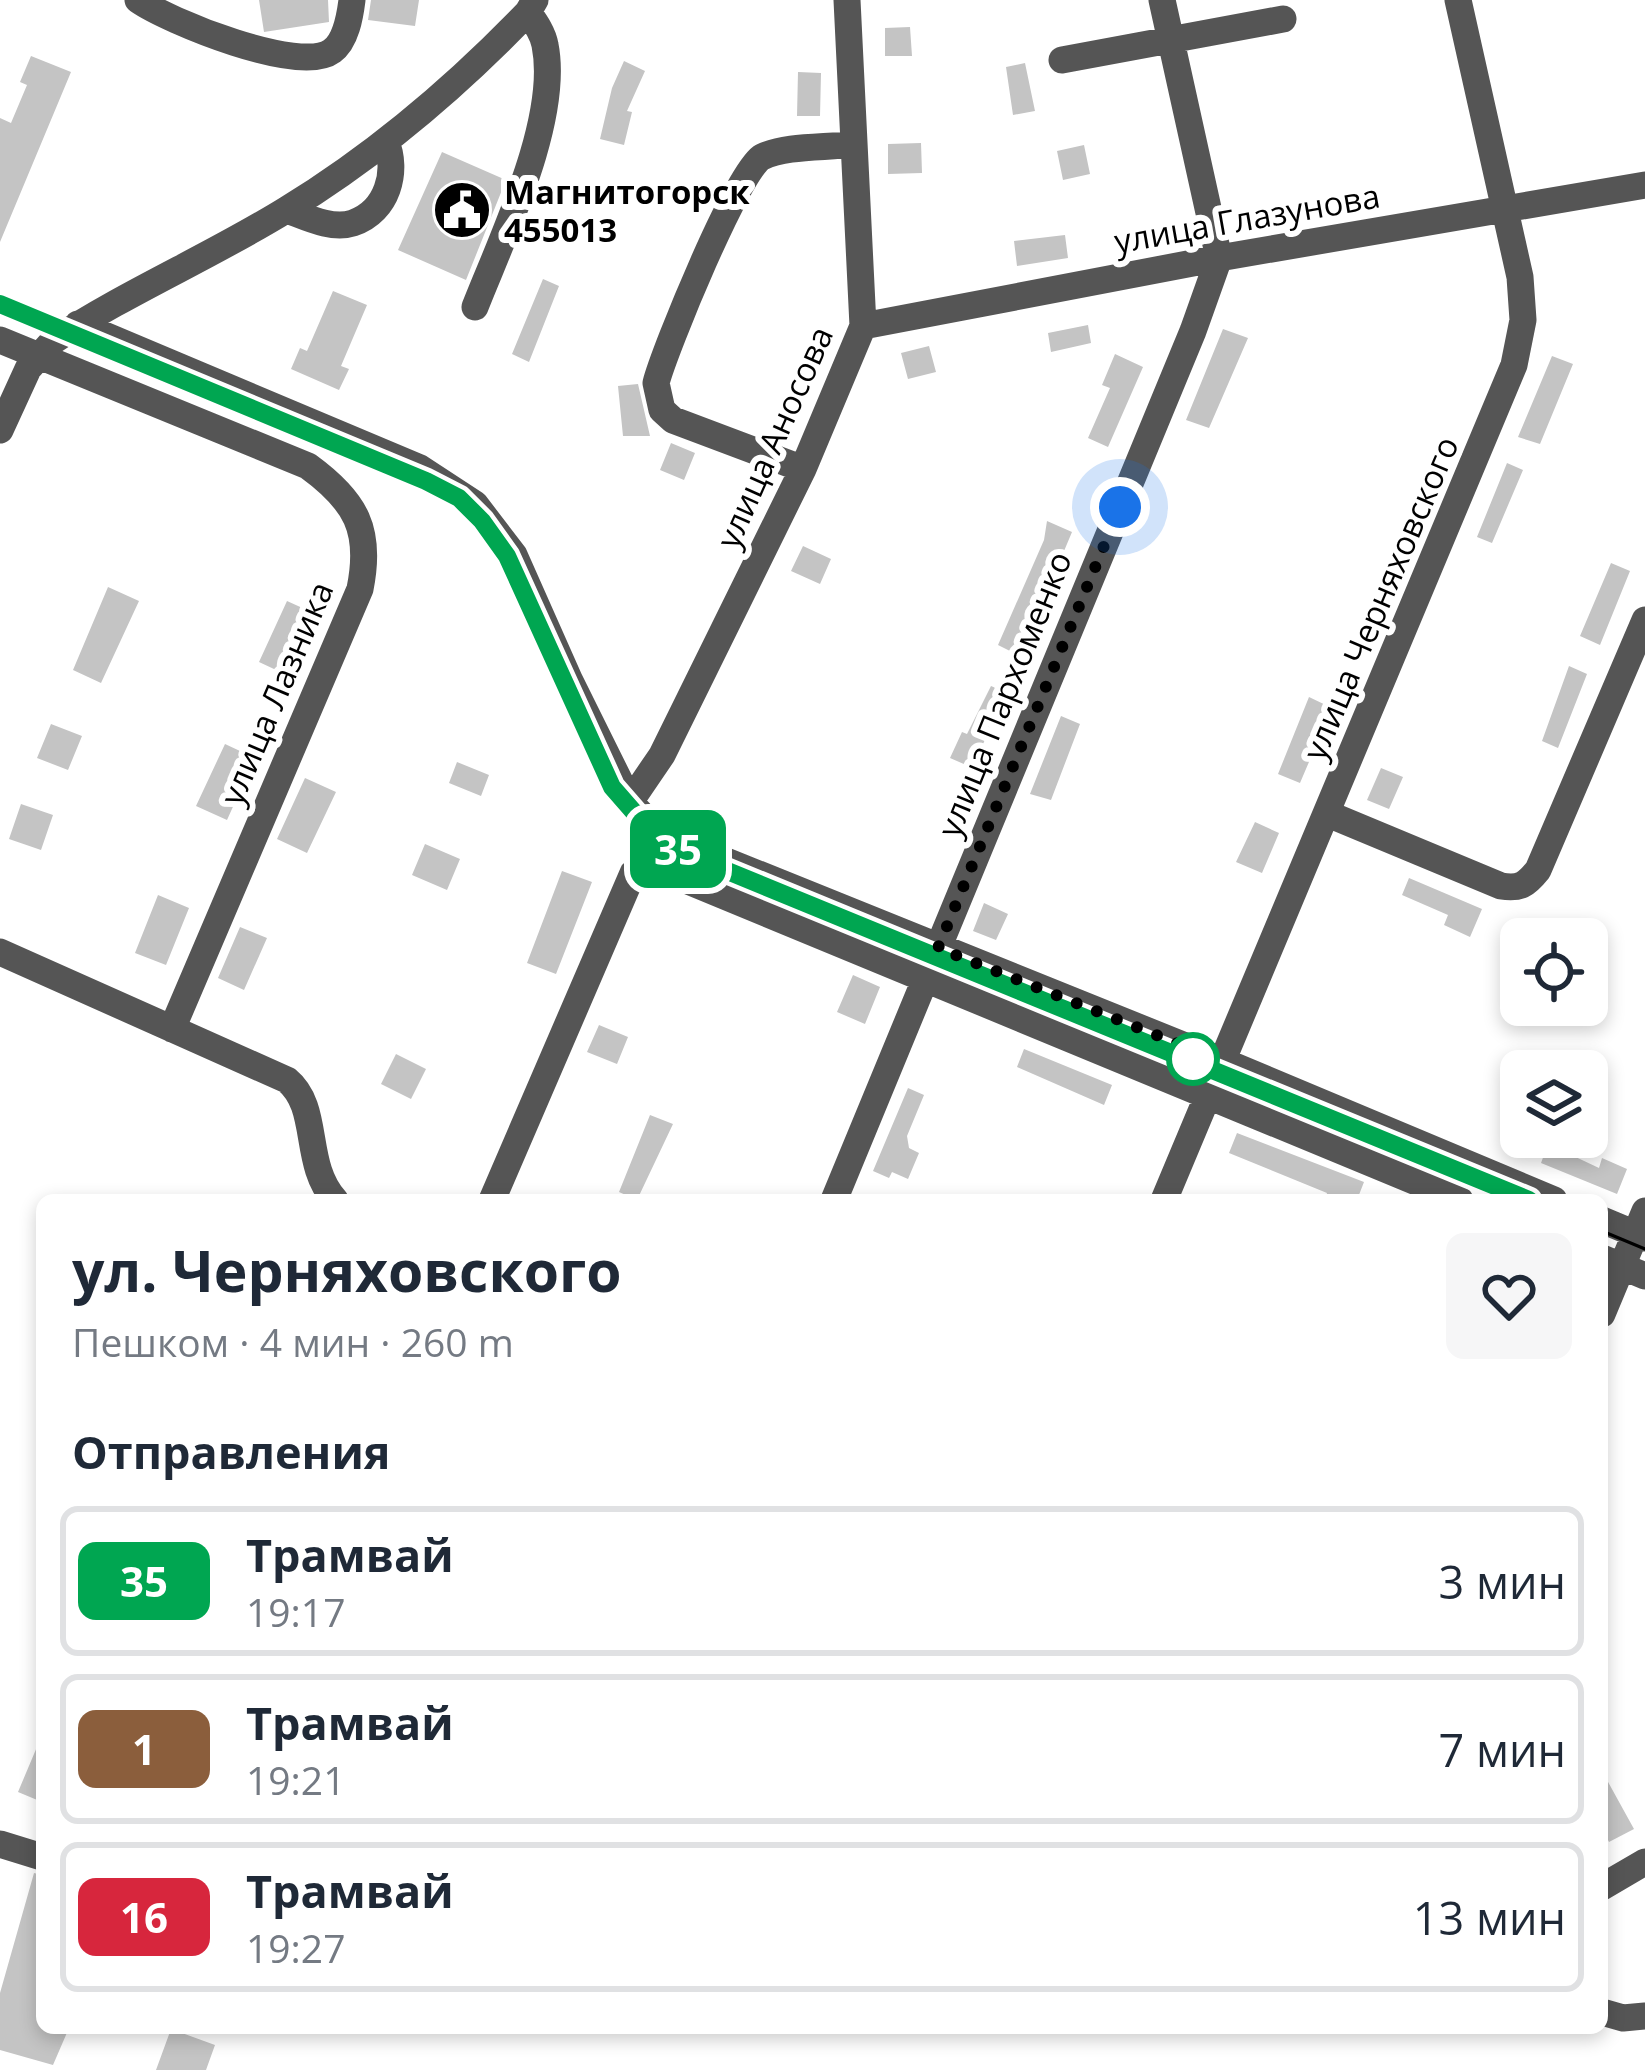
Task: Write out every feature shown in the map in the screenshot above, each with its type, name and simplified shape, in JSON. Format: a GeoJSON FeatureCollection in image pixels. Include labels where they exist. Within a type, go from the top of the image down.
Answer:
{"type":"FeatureCollection","features":[{"type":"Feature","properties":{"kind":"street"},"geometry":{"type":"LineString","coordinates":[[138,0],[155,12],[259,51],[316,58],[332,52],[342,40],[352,0]]}},
{"type":"Feature","properties":{"kind":"street","name":"улица Аносова"},"geometry":{"type":"LineString","coordinates":[[630,802],[662,755],[803,469],[863,326],[847,0]]}},
{"type":"Feature","properties":{"kind":"street"},"geometry":{"type":"LineString","coordinates":[[1162,0],[1219,258]]}},
{"type":"Feature","properties":{"kind":"street","name":"улица Черняховского"},"geometry":{"type":"LineString","coordinates":[[1167,1194],[1514,365],[1521,298],[1458,0]]}},
{"type":"Feature","properties":{"kind":"street"},"geometry":{"type":"LineString","coordinates":[[0,430],[37,356],[79,324],[287,210],[386,142],[461,81],[531,6],[545,45],[544,101],[531,163],[475,307]]}},
{"type":"Feature","properties":{"kind":"street"},"geometry":{"type":"LineString","coordinates":[[1062,60],[1283,19]]}},
{"type":"Feature","properties":{"kind":"street"},"geometry":{"type":"LineString","coordinates":[[287,210],[326,223],[354,223],[380,203],[392,178],[394,161],[386,142]]}},
{"type":"Feature","properties":{"kind":"street"},"geometry":{"type":"LineString","coordinates":[[803,469],[673,420],[662,410],[656,383],[732,201],[752,165],[779,153],[854,144]]}},
{"type":"Feature","properties":{"kind":"street","name":"улица Глазунова"},"geometry":{"type":"LineString","coordinates":[[863,326],[1219,258],[1645,185]]}},
{"type":"Feature","properties":{"kind":"street","name":"улица Пархоменко"},"geometry":{"type":"LineString","coordinates":[[836,1194],[1219,258]]}},
{"type":"Feature","properties":{"kind":"street"},"geometry":{"type":"LineString","coordinates":[[79,324],[420,468],[475,504],[514,555],[630,802],[643,817],[689,845],[1540,1194]]}},
{"type":"Feature","properties":{"kind":"street","name":"улица Лазника"},"geometry":{"type":"LineString","coordinates":[[0,340],[308,466],[346,500],[365,539],[360,589],[172,1029]]}},
{"type":"Feature","properties":{"kind":"street"},"geometry":{"type":"LineString","coordinates":[[1328,814],[1502,886],[1516,889],[1527,884],[1538,870],[1645,620]]}},
{"type":"Feature","properties":{"kind":"street"},"geometry":{"type":"LineString","coordinates":[[495,1194],[633,873],[640,868],[659,869],[1445,1194]]}},
{"type":"Feature","properties":{"kind":"street"},"geometry":{"type":"LineString","coordinates":[[0,952],[274,1072],[296,1088],[307,1115],[315,1167],[330,1194]]}},
{"type":"Feature","properties":{"kind":"street"},"geometry":{"type":"LineString","coordinates":[[1608,1221],[1642,1228],[1608,1301]]}},
{"type":"Feature","properties":{"kind":"street"},"geometry":{"type":"LineString","coordinates":[[0,1844],[36,1855]]}},
{"type":"Feature","properties":{"kind":"street"},"geometry":{"type":"LineString","coordinates":[[1608,1884],[1645,1862]]}},
{"type":"Feature","properties":{"kind":"street"},"geometry":{"type":"LineString","coordinates":[[1608,2014],[1645,2016]]}},
{"type":"Feature","properties":{"kind":"building"},"geometry":{"type":"Polygon","coordinates":[[[259,0],[328,0],[329,22],[264,32],[259,0]]]}},
{"type":"Feature","properties":{"kind":"building"},"geometry":{"type":"Polygon","coordinates":[[[371,0],[419,0],[415,26],[368,20],[371,0]]]}},
{"type":"Feature","properties":{"kind":"building"},"geometry":{"type":"Polygon","coordinates":[[[910,27],[912,56],[885,56],[885,28],[910,27]]]}},
{"type":"Feature","properties":{"kind":"building"},"geometry":{"type":"Polygon","coordinates":[[[31,56],[71,72],[0,242],[0,118],[11,123],[27,85],[20,82],[31,56]]]}},
{"type":"Feature","properties":{"kind":"building"},"geometry":{"type":"Polygon","coordinates":[[[624,61],[645,71],[627,111],[632,112],[624,145],[600,139],[624,61]]]}},
{"type":"Feature","properties":{"kind":"building"},"geometry":{"type":"Polygon","coordinates":[[[1025,63],[1035,111],[1013,115],[1006,67],[1025,63]]]}},
{"type":"Feature","properties":{"kind":"building"},"geometry":{"type":"Polygon","coordinates":[[[798,72],[821,73],[820,116],[797,116],[798,72]]]}},
{"type":"Feature","properties":{"kind":"building"},"geometry":{"type":"Polygon","coordinates":[[[921,143],[922,173],[888,174],[888,144],[921,143]]]}},
{"type":"Feature","properties":{"kind":"building"},"geometry":{"type":"Polygon","coordinates":[[[1084,145],[1090,174],[1063,180],[1057,151],[1084,145]]]}},
{"type":"Feature","properties":{"kind":"building"},"geometry":{"type":"Polygon","coordinates":[[[442,152],[506,180],[466,280],[398,250],[442,152]]]}},
{"type":"Feature","properties":{"kind":"building"},"geometry":{"type":"Polygon","coordinates":[[[1065,235],[1068,258],[1017,266],[1014,241],[1065,235]]]}},
{"type":"Feature","properties":{"kind":"building"},"geometry":{"type":"Polygon","coordinates":[[[543,279],[559,286],[529,362],[512,354],[543,279]]]}},
{"type":"Feature","properties":{"kind":"building"},"geometry":{"type":"Polygon","coordinates":[[[333,291],[367,305],[341,366],[349,369],[339,390],[291,369],[300,348],[307,351],[333,291]]]}},
{"type":"Feature","properties":{"kind":"building"},"geometry":{"type":"Polygon","coordinates":[[[1088,325],[1091,343],[1051,352],[1048,333],[1088,325]]]}},
{"type":"Feature","properties":{"kind":"building"},"geometry":{"type":"Polygon","coordinates":[[[1223,329],[1248,338],[1209,428],[1186,420],[1223,329]]]}},
{"type":"Feature","properties":{"kind":"building"},"geometry":{"type":"Polygon","coordinates":[[[929,346],[936,372],[908,379],[901,353],[929,346]]]}},
{"type":"Feature","properties":{"kind":"building"},"geometry":{"type":"Polygon","coordinates":[[[1115,354],[1143,367],[1108,447],[1088,438],[1110,388],[1102,385],[1115,354]]]}},
{"type":"Feature","properties":{"kind":"building"},"geometry":{"type":"Polygon","coordinates":[[[1552,356],[1573,364],[1540,444],[1518,437],[1552,356]]]}},
{"type":"Feature","properties":{"kind":"building"},"geometry":{"type":"Polygon","coordinates":[[[638,384],[650,436],[623,436],[618,386],[638,384]]]}},
{"type":"Feature","properties":{"kind":"building"},"geometry":{"type":"Polygon","coordinates":[[[671,443],[695,453],[684,480],[660,470],[671,443]]]}},
{"type":"Feature","properties":{"kind":"building"},"geometry":{"type":"Polygon","coordinates":[[[1507,463],[1523,470],[1492,543],[1477,537],[1507,463]]]}},
{"type":"Feature","properties":{"kind":"building"},"geometry":{"type":"Polygon","coordinates":[[[1047,521],[1072,532],[1020,656],[998,645],[1044,540],[1047,521]]]}},
{"type":"Feature","properties":{"kind":"building"},"geometry":{"type":"Polygon","coordinates":[[[803,546],[831,559],[820,584],[791,571],[803,546]]]}},
{"type":"Feature","properties":{"kind":"building"},"geometry":{"type":"Polygon","coordinates":[[[1611,563],[1630,571],[1600,645],[1580,636],[1611,563]]]}},
{"type":"Feature","properties":{"kind":"building"},"geometry":{"type":"Polygon","coordinates":[[[108,587],[139,601],[101,683],[73,670],[108,587]]]}},
{"type":"Feature","properties":{"kind":"building"},"geometry":{"type":"Polygon","coordinates":[[[287,601],[318,615],[289,676],[259,662],[287,601]]]}},
{"type":"Feature","properties":{"kind":"building"},"geometry":{"type":"Polygon","coordinates":[[[1569,666],[1587,674],[1558,748],[1542,741],[1569,666]]]}},
{"type":"Feature","properties":{"kind":"building"},"geometry":{"type":"Polygon","coordinates":[[[991,686],[1005,692],[973,768],[950,758],[991,686]]]}},
{"type":"Feature","properties":{"kind":"building"},"geometry":{"type":"Polygon","coordinates":[[[1309,697],[1332,708],[1300,783],[1278,774],[1309,697]]]}},
{"type":"Feature","properties":{"kind":"building"},"geometry":{"type":"Polygon","coordinates":[[[1061,716],[1080,724],[1051,800],[1030,794],[1061,716]]]}},
{"type":"Feature","properties":{"kind":"building"},"geometry":{"type":"Polygon","coordinates":[[[51,724],[82,736],[68,770],[37,758],[51,724]]]}},
{"type":"Feature","properties":{"kind":"building"},"geometry":{"type":"Polygon","coordinates":[[[225,744],[255,758],[227,820],[196,806],[225,744]]]}},
{"type":"Feature","properties":{"kind":"building"},"geometry":{"type":"Polygon","coordinates":[[[457,762],[489,775],[481,796],[449,783],[457,762]]]}},
{"type":"Feature","properties":{"kind":"building"},"geometry":{"type":"Polygon","coordinates":[[[1381,768],[1403,777],[1389,809],[1367,800],[1381,768]]]}},
{"type":"Feature","properties":{"kind":"building"},"geometry":{"type":"Polygon","coordinates":[[[305,778],[336,792],[307,853],[277,839],[305,778]]]}},
{"type":"Feature","properties":{"kind":"building"},"geometry":{"type":"Polygon","coordinates":[[[21,804],[53,815],[41,850],[9,839],[21,804]]]}},
{"type":"Feature","properties":{"kind":"building"},"geometry":{"type":"Polygon","coordinates":[[[1255,822],[1279,833],[1262,873],[1236,862],[1255,822]]]}},
{"type":"Feature","properties":{"kind":"building"},"geometry":{"type":"Polygon","coordinates":[[[425,844],[460,859],[447,890],[412,875],[425,844]]]}},
{"type":"Feature","properties":{"kind":"building"},"geometry":{"type":"Polygon","coordinates":[[[562,871],[592,882],[556,974],[527,963],[562,871]]]}},
{"type":"Feature","properties":{"kind":"building"},"geometry":{"type":"Polygon","coordinates":[[[1409,878],[1482,909],[1470,937],[1444,925],[1448,915],[1402,895],[1409,878]]]}},
{"type":"Feature","properties":{"kind":"building"},"geometry":{"type":"Polygon","coordinates":[[[158,895],[189,908],[166,965],[135,953],[158,895]]]}},
{"type":"Feature","properties":{"kind":"building"},"geometry":{"type":"Polygon","coordinates":[[[984,903],[1008,914],[996,940],[973,931],[984,903]]]}},
{"type":"Feature","properties":{"kind":"building"},"geometry":{"type":"Polygon","coordinates":[[[240,927],[267,938],[244,990],[218,978],[240,927]]]}},
{"type":"Feature","properties":{"kind":"building"},"geometry":{"type":"Polygon","coordinates":[[[853,975],[880,987],[865,1024],[837,1012],[853,975]]]}},
{"type":"Feature","properties":{"kind":"building"},"geometry":{"type":"Polygon","coordinates":[[[599,1025],[628,1037],[617,1064],[587,1052],[599,1025]]]}},
{"type":"Feature","properties":{"kind":"building"},"geometry":{"type":"Polygon","coordinates":[[[1024,1049],[1112,1085],[1104,1105],[1017,1067],[1024,1049]]]}},
{"type":"Feature","properties":{"kind":"building"},"geometry":{"type":"Polygon","coordinates":[[[396,1054],[426,1069],[411,1099],[381,1084],[396,1054]]]}},
{"type":"Feature","properties":{"kind":"building"},"geometry":{"type":"Polygon","coordinates":[[[908,1088],[924,1095],[907,1136],[909,1148],[919,1153],[908,1179],[892,1172],[889,1178],[873,1171],[908,1088]]]}},
{"type":"Feature","properties":{"kind":"building"},"geometry":{"type":"Polygon","coordinates":[[[650,1115],[673,1124],[640,1194],[619,1192],[650,1115]]]}},
{"type":"Feature","properties":{"kind":"building"},"geometry":{"type":"Polygon","coordinates":[[[1237,1133],[1364,1182],[1359,1194],[1327,1194],[1229,1153],[1237,1133]]]}},
{"type":"Feature","properties":{"kind":"building"},"geometry":{"type":"Polygon","coordinates":[[[1543,1158],[1578,1158],[1599,1168],[1602,1158],[1627,1169],[1617,1194],[1541,1163],[1543,1158]]]}},
{"type":"Feature","properties":{"kind":"building"},"geometry":{"type":"Polygon","coordinates":[[[36,1749],[36,1800],[18,1792],[36,1749]]]}},
{"type":"Feature","properties":{"kind":"building"},"geometry":{"type":"Polygon","coordinates":[[[1608,1782],[1634,1829],[1608,1840],[1608,1782]]]}},
{"type":"Feature","properties":{"kind":"building"},"geometry":{"type":"Polygon","coordinates":[[[36,1874],[36,2034],[66,2034],[53,2065],[0,2050],[0,1993],[36,1874]]]}},
{"type":"Feature","properties":{"kind":"building"},"geometry":{"type":"Polygon","coordinates":[[[169,2034],[185,2034],[215,2045],[206,2070],[156,2070],[169,2034]]]}},
{"type":"Feature","properties":{"kind":"tram line"},"geometry":{"type":"LineString","coordinates":[[0,304],[459,498],[507,556],[612,787],[653,834],[686,854],[1514,1194]]}},
{"type":"Feature","properties":{"kind":"tram line","name":"35"},"geometry":{"type":"LineString","coordinates":[[0,304],[459,498],[507,556],[612,787],[653,834],[686,854],[1515,1194]]}},
{"type":"Feature","properties":{"kind":"tram line"},"geometry":{"type":"LineString","coordinates":[[1608,1234],[1645,1249]]}},
{"type":"Feature","properties":{"kind":"place","name":"Магнитогорск 455013"},"geometry":{"type":"Point","coordinates":[462,210]}},
{"type":"Feature","properties":{"kind":"route"},"geometry":{"type":"LineString","coordinates":[[1120,507],[938,948],[1184,1046],[1193,1059]]}}]}
